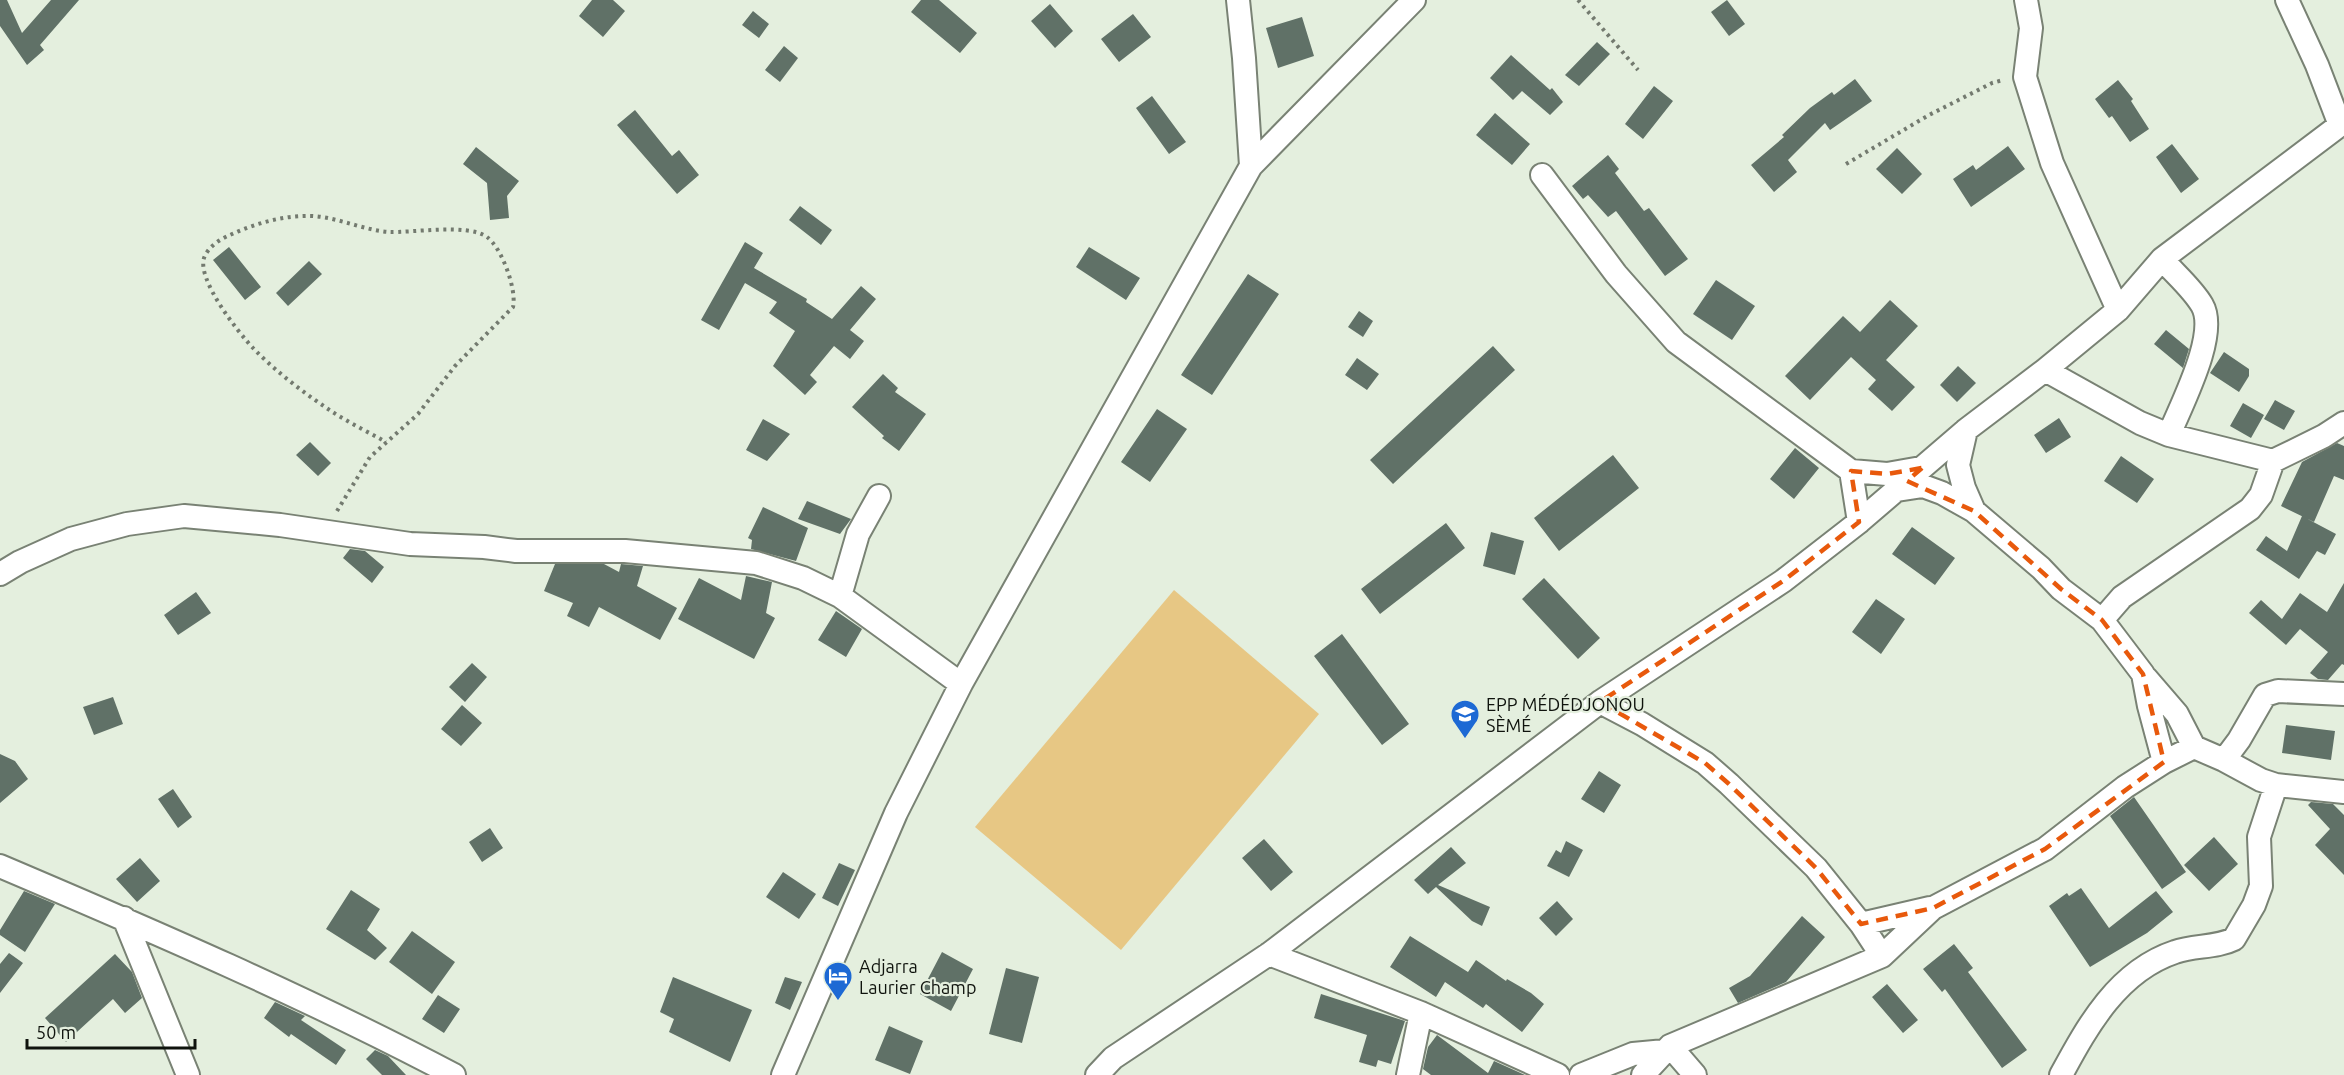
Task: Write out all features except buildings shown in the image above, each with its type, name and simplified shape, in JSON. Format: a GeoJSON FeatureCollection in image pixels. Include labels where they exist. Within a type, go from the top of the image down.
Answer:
{"type":"FeatureCollection","features":[{"type":"Feature","properties":{"kind":"street"},"geometry":{"type":"LineString","coordinates":[[1238,0],[1251,166]]}},
{"type":"Feature","properties":{"kind":"street"},"geometry":{"type":"LineString","coordinates":[[783,1075],[896,813],[961,684],[1251,166],[1414,0]]}},
{"type":"Feature","properties":{"kind":"street"},"geometry":{"type":"LineString","coordinates":[[2026,0],[2031,28],[2025,77],[2052,163],[2118,310]]}},
{"type":"Feature","properties":{"kind":"street"},"geometry":{"type":"LineString","coordinates":[[1097,1075],[1113,1058],[1269,954],[1600,702],[1783,581],[1859,522],[1966,430],[2045,370],[2118,310],[2162,260],[2342,124],[2287,0]]}},
{"type":"Feature","properties":{"kind":"street"},"geometry":{"type":"LineString","coordinates":[[1542,175],[1622,282],[1676,342],[1851,471],[1887,474],[1922,468]]}},
{"type":"Feature","properties":{"kind":"street"},"geometry":{"type":"LineString","coordinates":[[2162,260],[2202,305],[2208,328],[2203,350],[2169,435]]}},
{"type":"Feature","properties":{"kind":"street"},"geometry":{"type":"LineString","coordinates":[[2045,370],[2140,423],[2169,435],[2273,461],[2344,423]]}},
{"type":"Feature","properties":{"kind":"street"},"geometry":{"type":"LineString","coordinates":[[1966,430],[1958,465],[1964,488],[1974,511]]}},
{"type":"Feature","properties":{"kind":"street"},"geometry":{"type":"LineString","coordinates":[[2102,620],[2122,597],[2250,509],[2261,495],[2273,461]]}},
{"type":"Feature","properties":{"kind":"street"},"geometry":{"type":"LineString","coordinates":[[1851,471],[1859,522]]}},
{"type":"Feature","properties":{"kind":"street"},"geometry":{"type":"LineString","coordinates":[[1897,490],[1923,486],[1942,493],[1974,511],[2041,568],[2061,590],[2102,620],[2177,714],[2194,747],[2276,785],[2344,792]]}},
{"type":"Feature","properties":{"kind":"street"},"geometry":{"type":"LineString","coordinates":[[840,596],[858,534],[879,496]]}},
{"type":"Feature","properties":{"kind":"street"},"geometry":{"type":"LineString","coordinates":[[0,574],[20,562],[71,539],[128,524],[184,516],[280,525],[410,544],[484,547],[516,551],[625,550],[756,563],[803,578],[840,596],[961,684]]}},
{"type":"Feature","properties":{"kind":"street"},"geometry":{"type":"LineString","coordinates":[[2143,674],[2164,762]]}},
{"type":"Feature","properties":{"kind":"street"},"geometry":{"type":"LineString","coordinates":[[2224,760],[2239,740],[2265,695],[2278,691],[2344,694]]}},
{"type":"Feature","properties":{"kind":"street"},"geometry":{"type":"LineString","coordinates":[[1600,702],[1642,724],[1695,758],[1729,784],[1816,868],[1861,924],[1881,956]]}},
{"type":"Feature","properties":{"kind":"street"},"geometry":{"type":"LineString","coordinates":[[1581,1075],[1633,1054],[1668,1048],[1881,956],[1933,908],[2045,849],[2125,788],[2164,762],[2194,747]]}},
{"type":"Feature","properties":{"kind":"street"},"geometry":{"type":"LineString","coordinates":[[2061,1075],[2097,1014],[2135,972],[2174,952],[2234,939],[2254,905],[2261,885],[2259,837],[2276,785]]}},
{"type":"Feature","properties":{"kind":"street"},"geometry":{"type":"LineString","coordinates":[[0,866],[124,918],[359,1025],[454,1075]]}},
{"type":"Feature","properties":{"kind":"street"},"geometry":{"type":"LineString","coordinates":[[1861,924],[1933,908]]}},
{"type":"Feature","properties":{"kind":"street"},"geometry":{"type":"LineString","coordinates":[[124,918],[188,1075]]}},
{"type":"Feature","properties":{"kind":"street"},"geometry":{"type":"LineString","coordinates":[[1269,954],[1421,1013],[1558,1075]]}},
{"type":"Feature","properties":{"kind":"street"},"geometry":{"type":"LineString","coordinates":[[1408,1075],[1421,1013]]}},
{"type":"Feature","properties":{"kind":"street"},"geometry":{"type":"LineString","coordinates":[[1643,1075],[1668,1048]]}},
{"type":"Feature","properties":{"kind":"street"},"geometry":{"type":"LineString","coordinates":[[1668,1048],[1695,1075]]}},
{"type":"Feature","properties":{"kind":"path"},"geometry":{"type":"LineString","coordinates":[[1578,0],[1638,70]]}},
{"type":"Feature","properties":{"kind":"path"},"geometry":{"type":"LineString","coordinates":[[1846,164],[1929,115],[1992,82],[2025,77]]}},
{"type":"Feature","properties":{"kind":"path"},"geometry":{"type":"LineString","coordinates":[[323,533],[370,457],[417,414],[463,358],[513,307],[516,297],[512,282],[498,252],[487,237],[468,230],[373,231],[344,221],[313,216],[258,222],[217,240],[204,258],[205,278],[230,318],[253,347],[331,411],[386,442]]}},
{"type":"Feature","properties":{"kind":"highlighted area"},"geometry":{"type":"Polygon","coordinates":[[[1922,468],[1907,481],[1974,511],[2061,589],[2102,620],[2143,674],[2164,762],[2045,849],[1933,908],[1861,924],[1816,868],[1705,763],[1600,702],[1783,581],[1859,522],[1851,471],[1887,474],[1922,468]]]}},
{"type":"Feature","properties":{"kind":"shaded area"},"geometry":{"type":"Polygon","coordinates":[[[1174,590],[1319,714],[1121,950],[975,827],[1174,590]]]}},
{"type":"Feature","properties":{"kind":"place","name":"EPP MÉDÉDJONOU SÈMÉ"},"geometry":{"type":"Point","coordinates":[1465,740]}},
{"type":"Feature","properties":{"kind":"place","name":"Adjarra Laurier Champ"},"geometry":{"type":"Point","coordinates":[838,1002]}}]}
